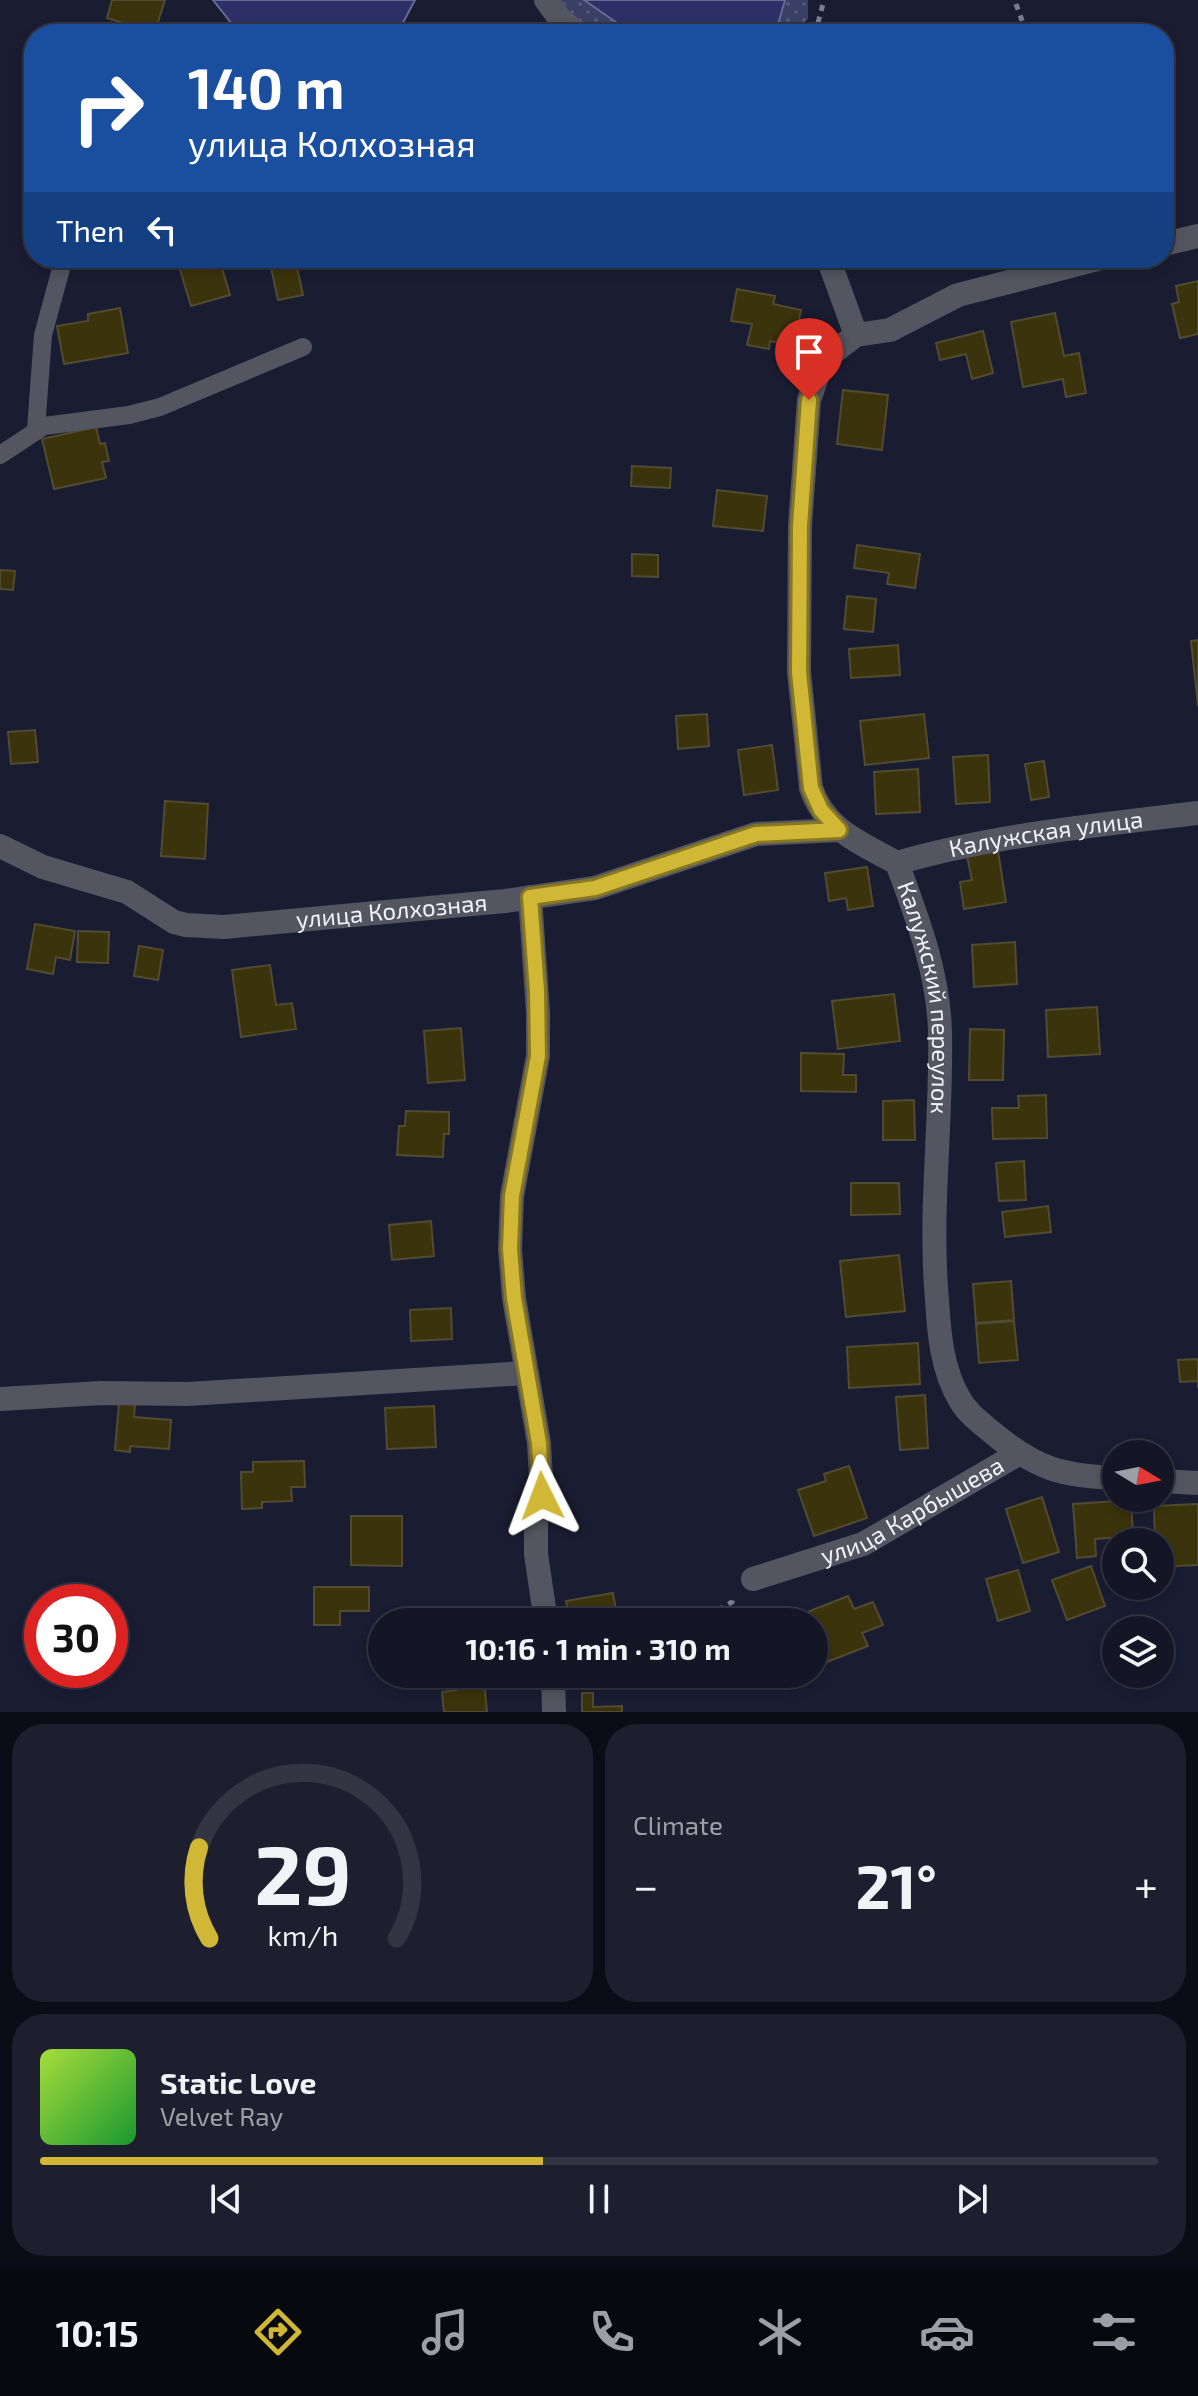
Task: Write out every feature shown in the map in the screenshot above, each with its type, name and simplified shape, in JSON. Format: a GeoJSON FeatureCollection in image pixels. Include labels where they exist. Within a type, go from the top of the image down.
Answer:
{"type":"FeatureCollection","features":[{"type":"Feature","properties":{"kind":"street"},"geometry":{"type":"LineString","coordinates":[[546,0],[566,24]]}},
{"type":"Feature","properties":{"kind":"street"},"geometry":{"type":"LineString","coordinates":[[1174,242],[1198,236]]}},
{"type":"Feature","properties":{"kind":"street"},"geometry":{"type":"LineString","coordinates":[[832,268],[856,335],[890,330],[958,295],[1063,268]]}},
{"type":"Feature","properties":{"kind":"street","name":"Калужский переулок"},"geometry":{"type":"LineString","coordinates":[[856,335],[831,354],[816,377],[809,400],[800,526],[799,672],[811,788],[821,810],[839,830],[897,863],[924,939],[940,1031],[933,1258],[943,1360],[965,1408],[1018,1454]]}},
{"type":"Feature","properties":{"kind":"street","name":"Калужская улица"},"geometry":{"type":"LineString","coordinates":[[897,863],[942,850],[1198,813]]}},
{"type":"Feature","properties":{"kind":"street","name":"улица Колхозная"},"geometry":{"type":"LineString","coordinates":[[0,846],[43,867],[127,892],[165,918],[186,925],[224,927],[595,888],[756,834],[839,830]]}},
{"type":"Feature","properties":{"kind":"street"},"geometry":{"type":"LineString","coordinates":[[530,897],[538,1056],[512,1196],[510,1249],[514,1298],[539,1443],[542,1496],[536,1523],[536,1554],[544,1608]]}},
{"type":"Feature","properties":{"kind":"street"},"geometry":{"type":"LineString","coordinates":[[0,1399],[101,1393],[188,1394],[526,1373]]}},
{"type":"Feature","properties":{"kind":"street","name":"улица Карбышева"},"geometry":{"type":"LineString","coordinates":[[753,1579],[863,1544],[1018,1454],[1061,1473],[1102,1478]]}},
{"type":"Feature","properties":{"kind":"street"},"geometry":{"type":"LineString","coordinates":[[1174,1482],[1198,1483]]}},
{"type":"Feature","properties":{"kind":"street"},"geometry":{"type":"LineString","coordinates":[[553,1688],[554,1712]]}},
{"type":"Feature","properties":{"kind":"lane"},"geometry":{"type":"LineString","coordinates":[[36,429],[43,335],[61,268]]}},
{"type":"Feature","properties":{"kind":"lane"},"geometry":{"type":"LineString","coordinates":[[0,455],[36,429],[52,424],[129,415],[160,407],[303,347]]}},
{"type":"Feature","properties":{"kind":"path"},"geometry":{"type":"LineString","coordinates":[[818,24],[824,0]]}},
{"type":"Feature","properties":{"kind":"path"},"geometry":{"type":"LineString","coordinates":[[1016,4],[1023,24]]}},
{"type":"Feature","properties":{"kind":"path"},"geometry":{"type":"LineString","coordinates":[[722,1608],[732,1602]]}},
{"type":"Feature","properties":{"kind":"shaded area"},"geometry":{"type":"Polygon","coordinates":[[[213,0],[415,0],[402,24],[232,24],[213,0]]]}},
{"type":"Feature","properties":{"kind":"shaded area"},"geometry":{"type":"Polygon","coordinates":[[[548,0],[808,0],[808,19],[802,24],[557,24],[548,0]]]}},
{"type":"Feature","properties":{"kind":"shaded area"},"geometry":{"type":"Polygon","coordinates":[[[584,0],[785,0],[778,24],[619,24],[584,0]]]}},
{"type":"Feature","properties":{"kind":"building"},"geometry":{"type":"Polygon","coordinates":[[[112,0],[165,0],[157,24],[127,24],[107,18],[112,0]]]}},
{"type":"Feature","properties":{"kind":"building"},"geometry":{"type":"Polygon","coordinates":[[[180,268],[222,268],[230,295],[191,306],[180,268]]]}},
{"type":"Feature","properties":{"kind":"building"},"geometry":{"type":"Polygon","coordinates":[[[271,268],[297,268],[303,295],[278,300],[271,268]]]}},
{"type":"Feature","properties":{"kind":"building"},"geometry":{"type":"Polygon","coordinates":[[[1198,281],[1198,334],[1180,338],[1172,304],[1179,302],[1176,286],[1198,281]]]}},
{"type":"Feature","properties":{"kind":"building"},"geometry":{"type":"Polygon","coordinates":[[[737,289],[775,296],[773,304],[801,310],[794,346],[770,341],[769,349],[747,345],[752,324],[731,321],[737,289]]]}},
{"type":"Feature","properties":{"kind":"building"},"geometry":{"type":"Polygon","coordinates":[[[120,308],[128,353],[64,364],[57,326],[88,321],[88,314],[120,308]]]}},
{"type":"Feature","properties":{"kind":"building"},"geometry":{"type":"Polygon","coordinates":[[[1055,313],[1064,356],[1079,353],[1086,393],[1066,397],[1063,379],[1023,387],[1011,322],[1055,313]]]}},
{"type":"Feature","properties":{"kind":"building"},"geometry":{"type":"Polygon","coordinates":[[[983,331],[993,373],[972,379],[966,354],[940,360],[936,343],[983,331]]]}},
{"type":"Feature","properties":{"kind":"building"},"geometry":{"type":"Polygon","coordinates":[[[843,390],[888,395],[882,450],[837,444],[843,390]]]}},
{"type":"Feature","properties":{"kind":"building"},"geometry":{"type":"Polygon","coordinates":[[[96,427],[100,444],[105,443],[109,461],[102,462],[106,478],[54,489],[42,439],[96,427]]]}},
{"type":"Feature","properties":{"kind":"building"},"geometry":{"type":"Polygon","coordinates":[[[632,466],[671,468],[670,488],[631,486],[632,466]]]}},
{"type":"Feature","properties":{"kind":"building"},"geometry":{"type":"Polygon","coordinates":[[[717,490],[767,496],[763,531],[713,526],[717,490]]]}},
{"type":"Feature","properties":{"kind":"building"},"geometry":{"type":"Polygon","coordinates":[[[857,545],[920,554],[915,588],[887,584],[889,573],[854,568],[857,545]]]}},
{"type":"Feature","properties":{"kind":"building"},"geometry":{"type":"Polygon","coordinates":[[[632,554],[658,555],[658,577],[632,576],[632,554]]]}},
{"type":"Feature","properties":{"kind":"building"},"geometry":{"type":"Polygon","coordinates":[[[0,570],[15,571],[13,590],[0,589],[0,570]]]}},
{"type":"Feature","properties":{"kind":"building"},"geometry":{"type":"Polygon","coordinates":[[[847,596],[876,599],[873,632],[844,629],[847,596]]]}},
{"type":"Feature","properties":{"kind":"building"},"geometry":{"type":"Polygon","coordinates":[[[1198,640],[1198,706],[1191,641],[1198,640]]]}},
{"type":"Feature","properties":{"kind":"building"},"geometry":{"type":"Polygon","coordinates":[[[898,645],[900,675],[851,678],[849,649],[898,645]]]}},
{"type":"Feature","properties":{"kind":"building"},"geometry":{"type":"Polygon","coordinates":[[[707,714],[709,746],[678,749],[676,716],[707,714]]]}},
{"type":"Feature","properties":{"kind":"building"},"geometry":{"type":"Polygon","coordinates":[[[924,714],[929,758],[865,765],[860,721],[924,714]]]}},
{"type":"Feature","properties":{"kind":"building"},"geometry":{"type":"Polygon","coordinates":[[[35,730],[38,762],[11,764],[8,732],[35,730]]]}},
{"type":"Feature","properties":{"kind":"building"},"geometry":{"type":"Polygon","coordinates":[[[772,745],[778,790],[744,795],[738,750],[772,745]]]}},
{"type":"Feature","properties":{"kind":"building"},"geometry":{"type":"Polygon","coordinates":[[[988,755],[990,802],[956,804],[953,757],[988,755]]]}},
{"type":"Feature","properties":{"kind":"building"},"geometry":{"type":"Polygon","coordinates":[[[1044,761],[1049,797],[1031,800],[1025,764],[1044,761]]]}},
{"type":"Feature","properties":{"kind":"building"},"geometry":{"type":"Polygon","coordinates":[[[918,769],[920,812],[876,814],[874,772],[918,769]]]}},
{"type":"Feature","properties":{"kind":"building"},"geometry":{"type":"Polygon","coordinates":[[[165,801],[208,804],[205,859],[161,856],[165,801]]]}},
{"type":"Feature","properties":{"kind":"building"},"geometry":{"type":"Polygon","coordinates":[[[998,851],[1006,902],[964,909],[960,882],[972,880],[967,856],[998,851]]]}},
{"type":"Feature","properties":{"kind":"building"},"geometry":{"type":"Polygon","coordinates":[[[867,867],[873,906],[848,910],[846,898],[829,901],[825,873],[867,867]]]}},
{"type":"Feature","properties":{"kind":"building"},"geometry":{"type":"Polygon","coordinates":[[[35,924],[75,931],[70,960],[56,957],[53,974],[27,969],[35,924]]]}},
{"type":"Feature","properties":{"kind":"building"},"geometry":{"type":"Polygon","coordinates":[[[78,931],[109,932],[108,963],[77,962],[78,931]]]}},
{"type":"Feature","properties":{"kind":"building"},"geometry":{"type":"Polygon","coordinates":[[[1015,942],[1017,984],[974,987],[972,945],[1015,942]]]}},
{"type":"Feature","properties":{"kind":"building"},"geometry":{"type":"Polygon","coordinates":[[[139,946],[163,950],[158,980],[134,976],[139,946]]]}},
{"type":"Feature","properties":{"kind":"building"},"geometry":{"type":"Polygon","coordinates":[[[270,965],[276,1005],[292,1003],[296,1029],[241,1037],[232,970],[270,965]]]}},
{"type":"Feature","properties":{"kind":"building"},"geometry":{"type":"Polygon","coordinates":[[[894,994],[900,1041],[838,1049],[832,1001],[894,994]]]}},
{"type":"Feature","properties":{"kind":"building"},"geometry":{"type":"Polygon","coordinates":[[[1097,1007],[1100,1054],[1048,1057],[1046,1010],[1097,1007]]]}},
{"type":"Feature","properties":{"kind":"building"},"geometry":{"type":"Polygon","coordinates":[[[461,1028],[465,1080],[428,1083],[424,1031],[461,1028]]]}},
{"type":"Feature","properties":{"kind":"building"},"geometry":{"type":"Polygon","coordinates":[[[970,1029],[1004,1030],[1003,1080],[969,1080],[970,1029]]]}},
{"type":"Feature","properties":{"kind":"building"},"geometry":{"type":"Polygon","coordinates":[[[801,1053],[844,1054],[843,1075],[856,1075],[856,1092],[801,1091],[801,1053]]]}},
{"type":"Feature","properties":{"kind":"building"},"geometry":{"type":"Polygon","coordinates":[[[1046,1095],[1047,1138],[993,1139],[992,1108],[1019,1108],[1018,1096],[1046,1095]]]}},
{"type":"Feature","properties":{"kind":"building"},"geometry":{"type":"Polygon","coordinates":[[[914,1100],[915,1140],[883,1140],[883,1101],[914,1100]]]}},
{"type":"Feature","properties":{"kind":"building"},"geometry":{"type":"Polygon","coordinates":[[[406,1111],[449,1112],[449,1134],[444,1134],[443,1157],[397,1155],[399,1126],[405,1126],[406,1111]]]}},
{"type":"Feature","properties":{"kind":"building"},"geometry":{"type":"Polygon","coordinates":[[[1024,1161],[1026,1200],[999,1201],[996,1163],[1024,1161]]]}},
{"type":"Feature","properties":{"kind":"building"},"geometry":{"type":"Polygon","coordinates":[[[851,1183],[899,1183],[900,1214],[851,1215],[851,1183]]]}},
{"type":"Feature","properties":{"kind":"building"},"geometry":{"type":"Polygon","coordinates":[[[1048,1206],[1051,1232],[1005,1237],[1002,1212],[1048,1206]]]}},
{"type":"Feature","properties":{"kind":"building"},"geometry":{"type":"Polygon","coordinates":[[[431,1221],[434,1256],[392,1260],[389,1225],[431,1221]]]}},
{"type":"Feature","properties":{"kind":"building"},"geometry":{"type":"Polygon","coordinates":[[[899,1255],[905,1311],[846,1317],[840,1261],[899,1255]]]}},
{"type":"Feature","properties":{"kind":"building"},"geometry":{"type":"Polygon","coordinates":[[[1011,1281],[1014,1320],[976,1323],[973,1284],[1011,1281]]]}},
{"type":"Feature","properties":{"kind":"building"},"geometry":{"type":"Polygon","coordinates":[[[451,1308],[452,1339],[411,1341],[410,1310],[451,1308]]]}},
{"type":"Feature","properties":{"kind":"building"},"geometry":{"type":"Polygon","coordinates":[[[1014,1321],[1018,1360],[979,1363],[976,1324],[1014,1321]]]}},
{"type":"Feature","properties":{"kind":"building"},"geometry":{"type":"Polygon","coordinates":[[[918,1343],[920,1384],[849,1388],[847,1347],[918,1343]]]}},
{"type":"Feature","properties":{"kind":"building"},"geometry":{"type":"Polygon","coordinates":[[[1198,1359],[1198,1381],[1180,1382],[1178,1360],[1198,1359]]]}},
{"type":"Feature","properties":{"kind":"building"},"geometry":{"type":"Polygon","coordinates":[[[925,1395],[928,1448],[900,1450],[896,1397],[925,1395]]]}},
{"type":"Feature","properties":{"kind":"building"},"geometry":{"type":"Polygon","coordinates":[[[119,1403],[135,1404],[134,1417],[171,1420],[169,1449],[130,1446],[130,1452],[115,1450],[119,1403]]]}},
{"type":"Feature","properties":{"kind":"building"},"geometry":{"type":"Polygon","coordinates":[[[434,1406],[436,1447],[387,1449],[385,1408],[434,1406]]]}},
{"type":"Feature","properties":{"kind":"building"},"geometry":{"type":"Polygon","coordinates":[[[304,1461],[305,1487],[291,1487],[292,1501],[262,1502],[262,1508],[242,1509],[241,1472],[253,1472],[253,1462],[304,1461]]]}},
{"type":"Feature","properties":{"kind":"building"},"geometry":{"type":"Polygon","coordinates":[[[849,1466],[867,1518],[814,1536],[798,1490],[826,1481],[824,1474],[849,1466]]]}},
{"type":"Feature","properties":{"kind":"building"},"geometry":{"type":"Polygon","coordinates":[[[1042,1497],[1059,1552],[1023,1563],[1006,1509],[1042,1497]]]}},
{"type":"Feature","properties":{"kind":"building"},"geometry":{"type":"Polygon","coordinates":[[[1102,1502],[1102,1512],[1132,1512],[1133,1528],[1102,1528],[1102,1538],[1095,1539],[1096,1556],[1077,1558],[1073,1504],[1102,1502]]]}},
{"type":"Feature","properties":{"kind":"building"},"geometry":{"type":"Polygon","coordinates":[[[1198,1504],[1198,1565],[1174,1566],[1174,1528],[1155,1528],[1154,1512],[1174,1512],[1174,1505],[1198,1504]]]}},
{"type":"Feature","properties":{"kind":"building"},"geometry":{"type":"Polygon","coordinates":[[[351,1516],[402,1516],[402,1566],[351,1565],[351,1516]]]}},
{"type":"Feature","properties":{"kind":"building"},"geometry":{"type":"Polygon","coordinates":[[[1091,1566],[1105,1606],[1067,1620],[1052,1580],[1091,1566]]]}},
{"type":"Feature","properties":{"kind":"building"},"geometry":{"type":"Polygon","coordinates":[[[1018,1570],[1030,1611],[998,1621],[986,1579],[1018,1570]]]}},
{"type":"Feature","properties":{"kind":"building"},"geometry":{"type":"Polygon","coordinates":[[[314,1587],[369,1587],[368,1611],[340,1611],[340,1625],[314,1625],[314,1587]]]}},
{"type":"Feature","properties":{"kind":"building"},"geometry":{"type":"Polygon","coordinates":[[[613,1593],[616,1608],[567,1608],[566,1601],[613,1593]]]}},
{"type":"Feature","properties":{"kind":"building"},"geometry":{"type":"Polygon","coordinates":[[[848,1596],[854,1609],[873,1602],[883,1625],[862,1633],[868,1646],[828,1662],[828,1608],[818,1608],[848,1596]]]}},
{"type":"Feature","properties":{"kind":"building"},"geometry":{"type":"Polygon","coordinates":[[[485,1688],[487,1712],[444,1712],[442,1692],[485,1688]]]}},
{"type":"Feature","properties":{"kind":"building"},"geometry":{"type":"Polygon","coordinates":[[[582,1693],[593,1693],[593,1707],[622,1706],[622,1712],[582,1712],[582,1693]]]}},
{"type":"Feature","properties":{"kind":"route"},"geometry":{"type":"LineString","coordinates":[[542,1496],[539,1443],[514,1298],[510,1249],[512,1196],[538,1056],[530,897],[595,888],[756,834],[839,830],[821,810],[811,788],[799,672],[800,526],[809,400]]}}]}
